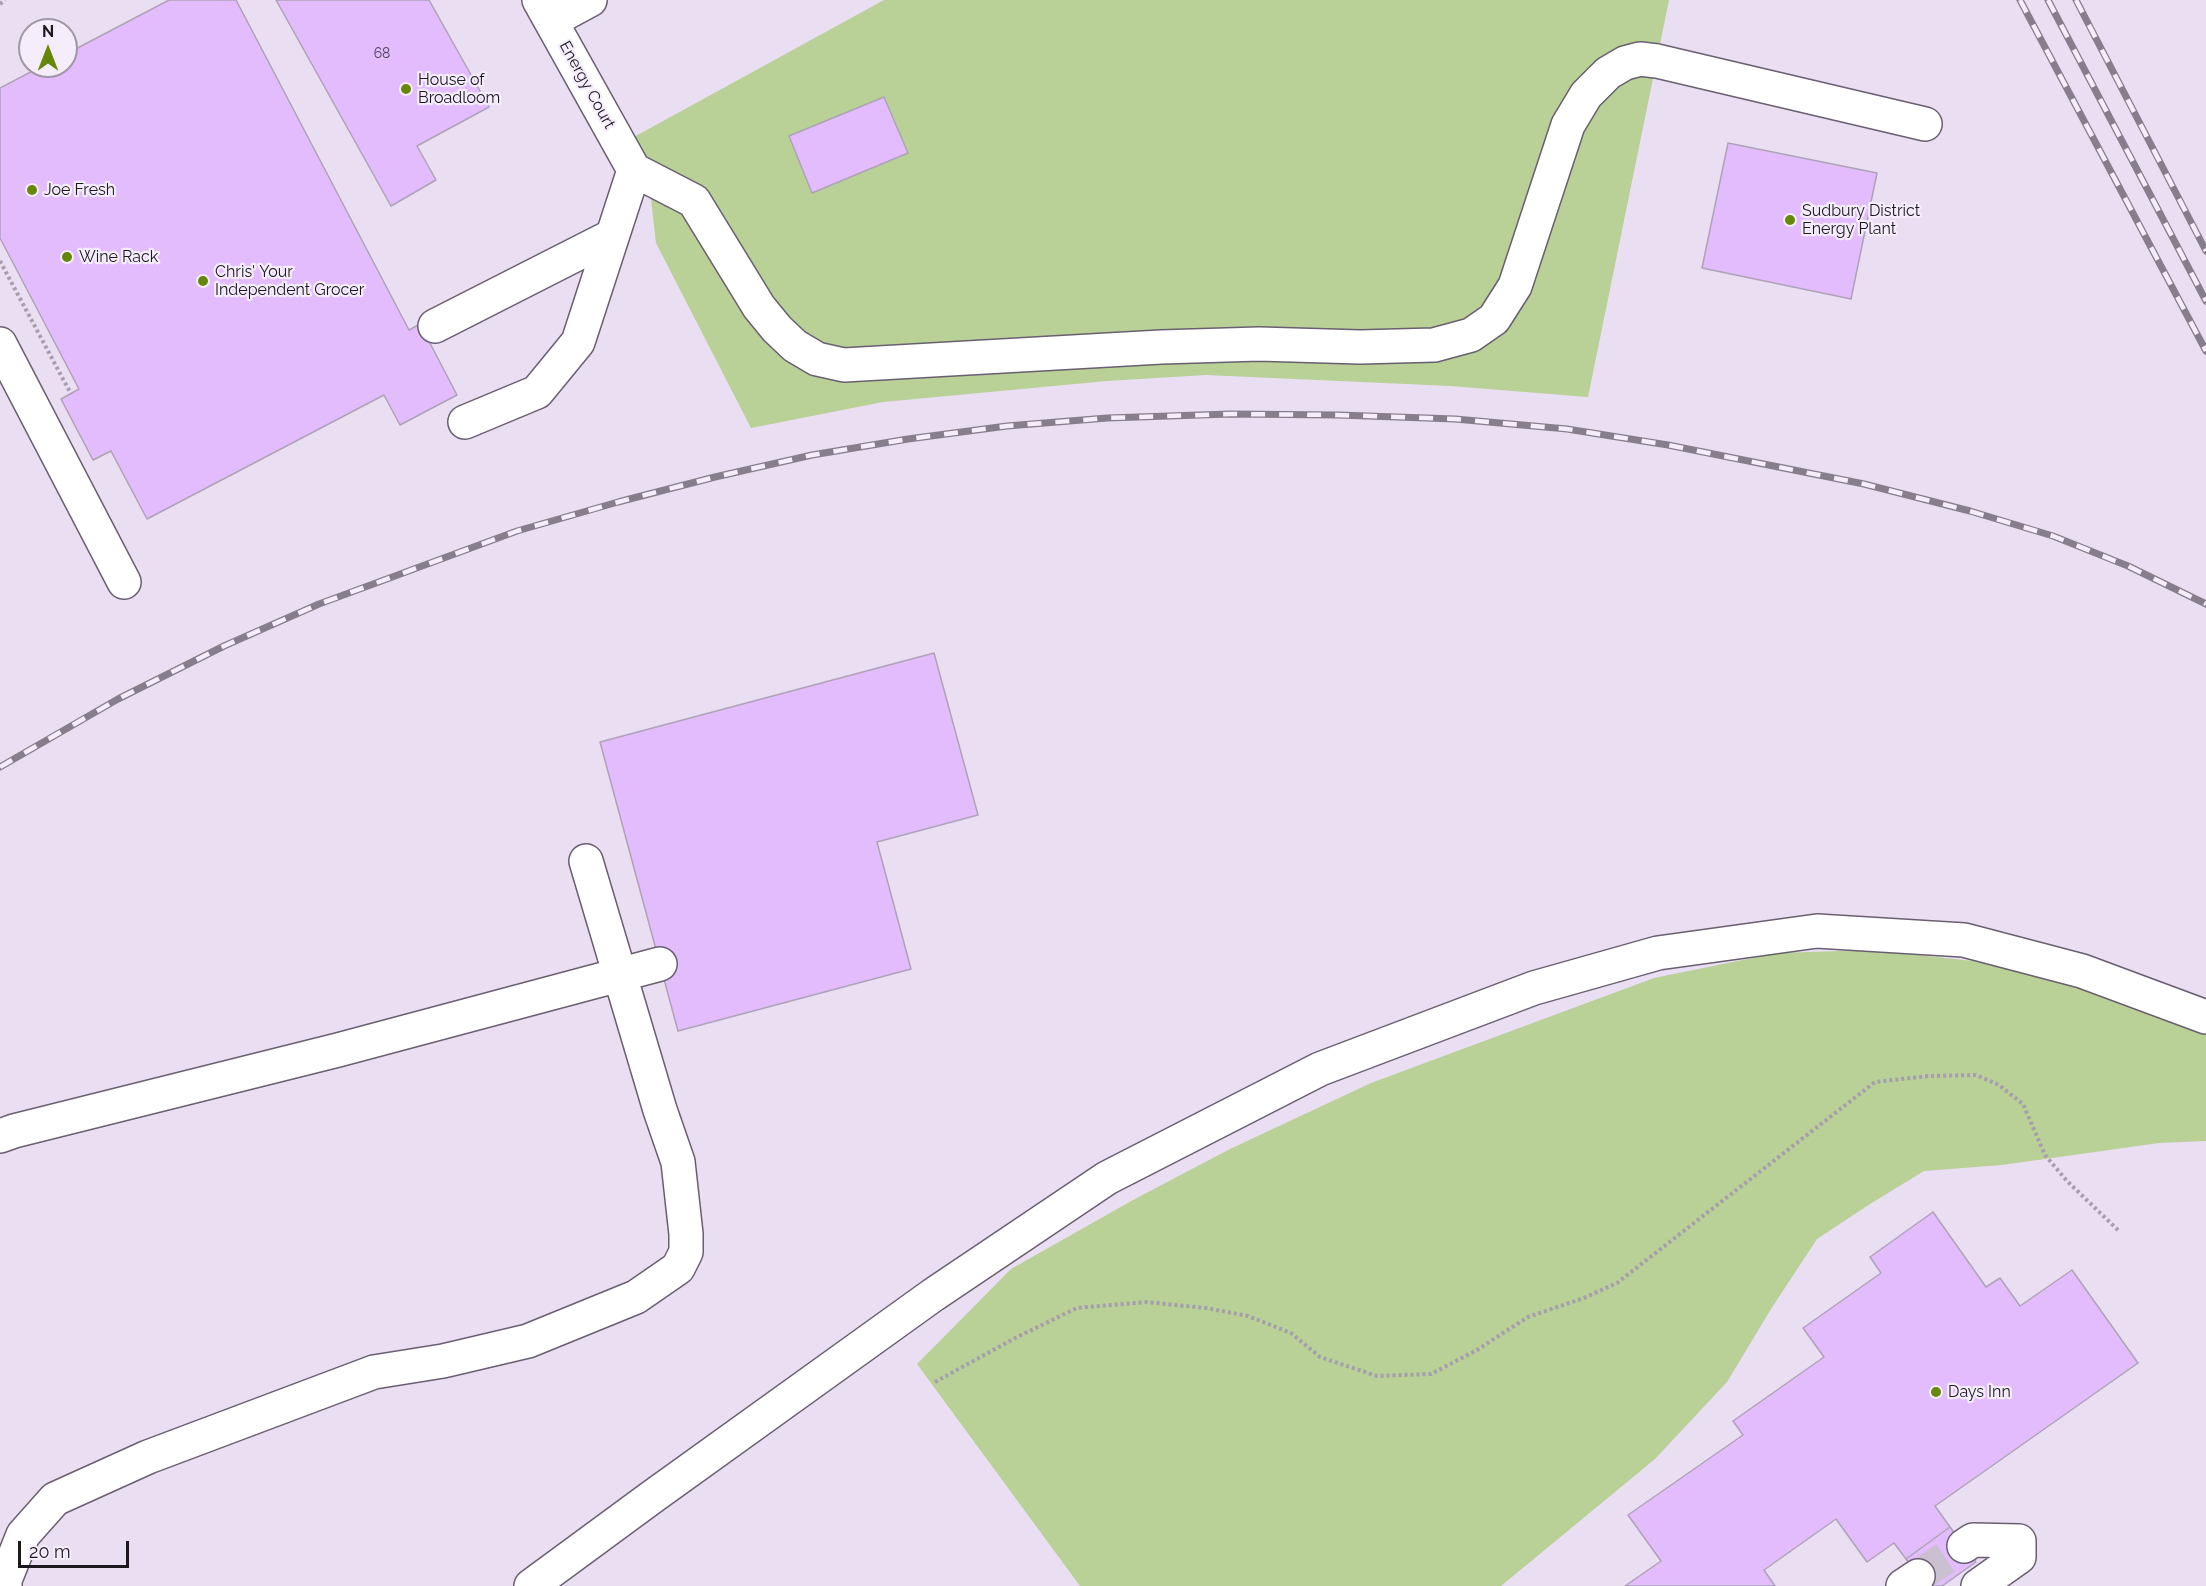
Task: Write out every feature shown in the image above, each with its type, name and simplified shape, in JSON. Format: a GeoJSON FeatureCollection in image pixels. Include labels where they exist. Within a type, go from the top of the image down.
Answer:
{"type":"FeatureCollection","features":[{"type":"Feature","properties":{"kind":"street"},"geometry":{"type":"LineString","coordinates":[[545,10],[590,0]]}},
{"type":"Feature","properties":{"kind":"street","name":"Energy Court"},"geometry":{"type":"LineString","coordinates":[[545,10],[634,170]]}},
{"type":"Feature","properties":{"kind":"street"},"geometry":{"type":"LineString","coordinates":[[465,422],[537,392],[578,342],[634,170],[694,201],[759,307],[795,346],[817,358],[844,365],[1161,347],[1259,344],[1360,347],[1434,345],[1471,335],[1494,319],[1515,286],[1568,125],[1586,95],[1608,73],[1625,63],[1640,59],[1657,61],[1925,124]]}},
{"type":"Feature","properties":{"kind":"street"},"geometry":{"type":"LineString","coordinates":[[435,326],[612,236]]}},
{"type":"Feature","properties":{"kind":"street"},"geometry":{"type":"LineString","coordinates":[[0,344],[124,582]]}},
{"type":"Feature","properties":{"kind":"street"},"geometry":{"type":"LineString","coordinates":[[5,1586],[5,1580],[23,1534],[55,1499],[148,1457],[374,1372],[442,1361],[528,1341],[636,1297],[678,1268],[686,1252],[686,1234],[678,1162],[660,1110],[586,861]]}},
{"type":"Feature","properties":{"kind":"street"},"geometry":{"type":"LineString","coordinates":[[531,1586],[923,1302],[1107,1178],[1320,1069],[1534,988],[1658,953],[1817,931],[1964,940],[2082,971],[2206,1017]]}},
{"type":"Feature","properties":{"kind":"street"},"geometry":{"type":"LineString","coordinates":[[0,1136],[338,1050],[660,964]]}},
{"type":"Feature","properties":{"kind":"street"},"geometry":{"type":"LineString","coordinates":[[1964,1546],[1972,1540],[2019,1541],[2019,1557],[1978,1586]]}},
{"type":"Feature","properties":{"kind":"path"},"geometry":{"type":"LineString","coordinates":[[0,4],[5,0]]}},
{"type":"Feature","properties":{"kind":"path"},"geometry":{"type":"LineString","coordinates":[[0,261],[71,394]]}},
{"type":"Feature","properties":{"kind":"path"},"geometry":{"type":"LineString","coordinates":[[936,1382],[1017,1337],[1077,1308],[1146,1302],[1206,1308],[1248,1316],[1291,1333],[1320,1357],[1377,1376],[1431,1374],[1477,1350],[1528,1317],[1584,1298],[1617,1283],[1875,1082],[1929,1076],[1976,1075],[1999,1085],[2023,1104],[2045,1155],[2067,1181],[2119,1231]]}},
{"type":"Feature","properties":{"kind":"green space"},"geometry":{"type":"Polygon","coordinates":[[[884,0],[1669,0],[1588,397],[1450,386],[1206,375],[1107,381],[883,402],[751,428],[656,243],[650,190],[623,143],[884,0]]]}},
{"type":"Feature","properties":{"kind":"green space"},"geometry":{"type":"Polygon","coordinates":[[[1872,950],[1973,961],[2089,987],[2206,1029],[2206,1141],[2159,1143],[2002,1165],[1924,1171],[1870,1204],[1817,1239],[1727,1382],[1655,1459],[1501,1586],[1080,1586],[917,1364],[1011,1269],[1133,1200],[1230,1149],[1371,1083],[1654,978],[1777,953],[1872,950]]]}},
{"type":"Feature","properties":{"kind":"building","name":"Chris' Your Independent Grocer"},"geometry":{"type":"Polygon","coordinates":[[[169,0],[236,0],[409,330],[420,324],[457,395],[400,425],[384,395],[147,519],[111,451],[93,460],[61,399],[79,389],[0,238],[0,88],[19,78],[78,78],[78,48],[169,0]]]}},
{"type":"Feature","properties":{"kind":"building"},"geometry":{"type":"Polygon","coordinates":[[[276,0],[429,0],[489,107],[417,146],[436,180],[391,206],[276,0]]]}},
{"type":"Feature","properties":{"kind":"building"},"geometry":{"type":"Polygon","coordinates":[[[884,97],[908,153],[812,193],[789,136],[884,97]]]}},
{"type":"Feature","properties":{"kind":"building","name":"Sudbury District Energy Plant"},"geometry":{"type":"Polygon","coordinates":[[[1728,143],[1877,173],[1851,299],[1702,268],[1728,143]]]}},
{"type":"Feature","properties":{"kind":"building"},"geometry":{"type":"Polygon","coordinates":[[[934,653],[978,815],[877,842],[911,969],[678,1031],[600,742],[934,653]]]}},
{"type":"Feature","properties":{"kind":"building","name":"Days Inn"},"geometry":{"type":"Polygon","coordinates":[[[1933,1212],[1986,1287],[2000,1278],[2020,1306],[2072,1270],[2138,1363],[1935,1506],[1950,1527],[1906,1559],[1894,1543],[1867,1562],[1836,1519],[1764,1570],[1775,1586],[1625,1586],[1661,1561],[1628,1515],[1743,1435],[1733,1421],[1824,1357],[1803,1328],[1881,1273],[1870,1257],[1933,1212]]]}},
{"type":"Feature","properties":{"kind":"building"},"geometry":{"type":"Polygon","coordinates":[[[1950,1527],[1976,1562],[1942,1586],[1926,1586],[1906,1559],[1950,1527]]]}},
{"type":"Feature","properties":{"kind":"tunnel"},"geometry":{"type":"LineString","coordinates":[[1918,1576],[1964,1546]]}},
{"type":"Feature","properties":{"kind":"railway"},"geometry":{"type":"LineString","coordinates":[[2020,0],[2206,351]]}},
{"type":"Feature","properties":{"kind":"railway"},"geometry":{"type":"LineString","coordinates":[[2048,0],[2206,301]]}},
{"type":"Feature","properties":{"kind":"railway"},"geometry":{"type":"LineString","coordinates":[[2076,0],[2206,251]]}},
{"type":"Feature","properties":{"kind":"railway"},"geometry":{"type":"LineString","coordinates":[[0,767],[118,699],[224,646],[319,604],[517,531],[715,477],[812,455],[1007,426],[1107,418],[1231,414],[1455,419],[1567,429],[1668,445],[1864,484],[1970,511],[2053,536],[2128,566],[2206,604]]}},
{"type":"Feature","properties":{"kind":"place","name":"House of Broadloom"},"geometry":{"type":"Point","coordinates":[406,89]}},
{"type":"Feature","properties":{"kind":"place","name":"Joe Fresh"},"geometry":{"type":"Point","coordinates":[32,190]}},
{"type":"Feature","properties":{"kind":"place","name":"Sudbury District Energy Plant"},"geometry":{"type":"Point","coordinates":[1790,220]}},
{"type":"Feature","properties":{"kind":"place","name":"Wine Rack"},"geometry":{"type":"Point","coordinates":[67,257]}},
{"type":"Feature","properties":{"kind":"place","name":"Chris' Your Independent Grocer"},"geometry":{"type":"Point","coordinates":[203,281]}},
{"type":"Feature","properties":{"kind":"place","name":"Days Inn"},"geometry":{"type":"Point","coordinates":[1936,1392]}}]}
